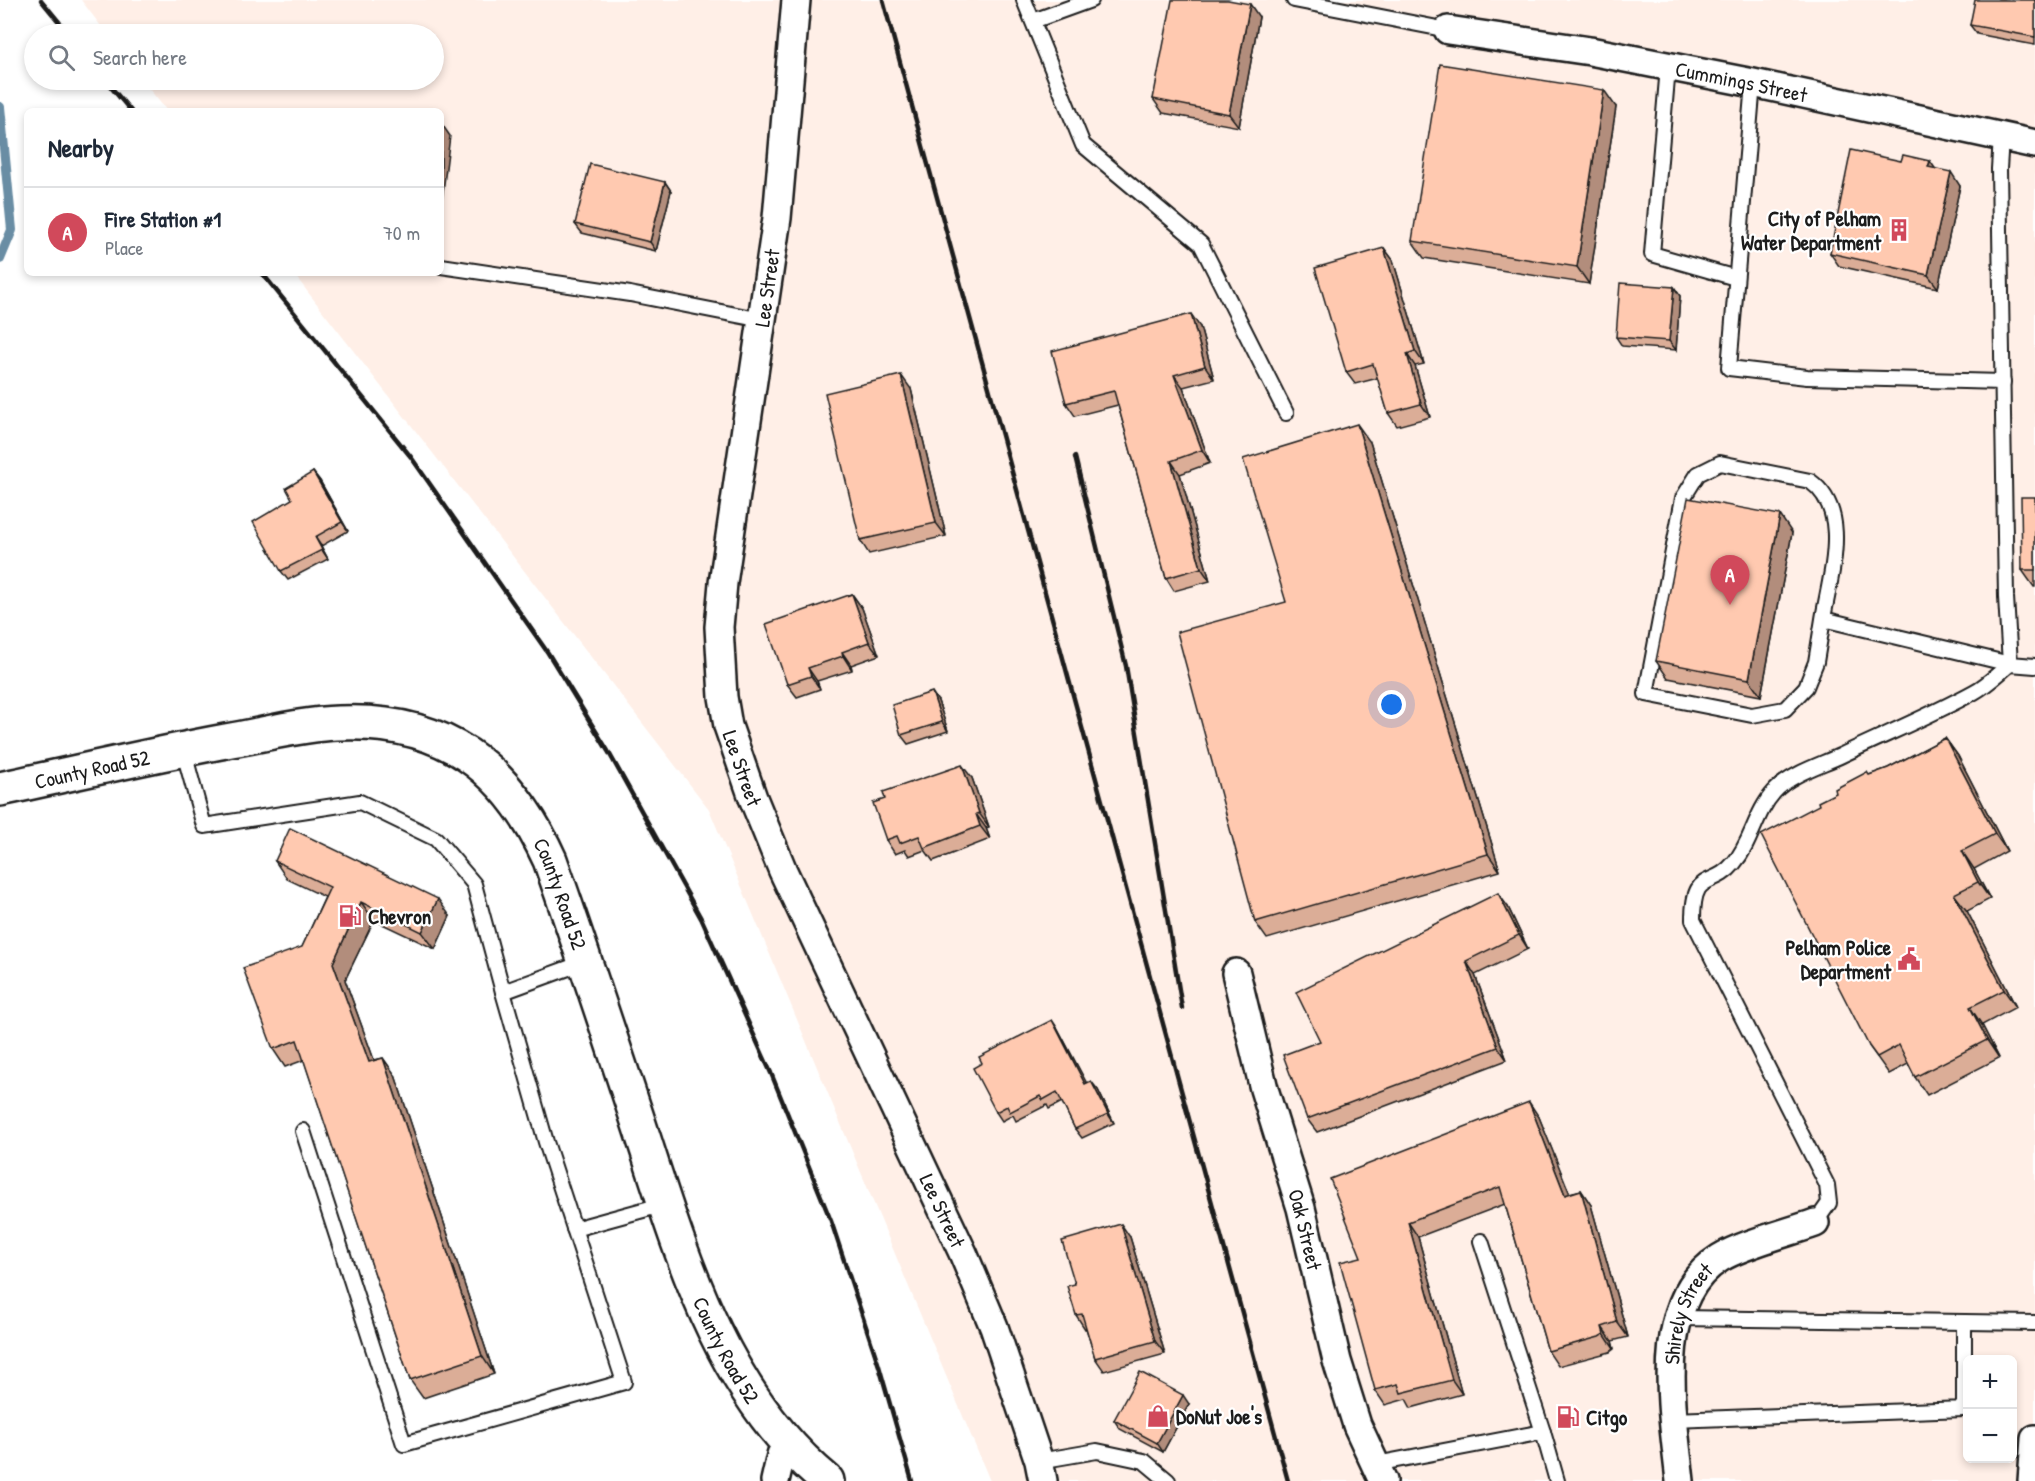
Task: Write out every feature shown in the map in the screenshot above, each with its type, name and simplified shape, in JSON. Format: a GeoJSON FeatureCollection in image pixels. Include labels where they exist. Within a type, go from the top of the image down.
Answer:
{"type":"FeatureCollection","features":[{"type":"Feature","properties":{"kind":"street","name":"Lee Street"},"geometry":{"type":"LineString","coordinates":[[796,0],[777,218],[719,627],[723,696],[728,726],[753,798],[783,871],[963,1253],[994,1327],[1041,1471]]}},
{"type":"Feature","properties":{"kind":"street","name":"Cummings Street"},"geometry":{"type":"LineString","coordinates":[[1448,30],[1590,51],[1753,83],[2035,144]]}},
{"type":"Feature","properties":{"kind":"street","name":"County Road 52"},"geometry":{"type":"LineString","coordinates":[[0,789],[183,749],[336,723],[364,722],[424,732],[459,748],[483,765],[523,808],[550,860],[695,1288],[726,1357],[742,1385],[789,1446],[827,1481]]}},
{"type":"Feature","properties":{"kind":"street","name":"Oak Street"},"geometry":{"type":"LineString","coordinates":[[1236,973],[1264,1089],[1301,1208],[1337,1361],[1357,1425],[1380,1473]]}},
{"type":"Feature","properties":{"kind":"street","name":"Shirely Street"},"geometry":{"type":"LineString","coordinates":[[1680,1481],[1673,1420],[1671,1372],[1678,1318],[1682,1302],[1691,1284],[1722,1257],[1815,1223]]}},
{"type":"Feature","properties":{"kind":"street"},"geometry":{"type":"LineString","coordinates":[[2032,1481],[2035,1439]]}},
{"type":"Feature","properties":{"kind":"street"},"geometry":{"type":"LineString","coordinates":[[775,1481],[782,1455],[789,1446]]}},
{"type":"Feature","properties":{"kind":"lane"},"geometry":{"type":"LineString","coordinates":[[1024,0],[1083,145],[1201,244],[1286,413]]}},
{"type":"Feature","properties":{"kind":"lane"},"geometry":{"type":"LineString","coordinates":[[1033,21],[1091,0]]}},
{"type":"Feature","properties":{"kind":"lane"},"geometry":{"type":"LineString","coordinates":[[1294,0],[1448,30]]}},
{"type":"Feature","properties":{"kind":"lane"},"geometry":{"type":"LineString","coordinates":[[1668,67],[1652,254],[1736,278]]}},
{"type":"Feature","properties":{"kind":"lane"},"geometry":{"type":"LineString","coordinates":[[1753,83],[1729,368],[1807,377],[2003,382]]}},
{"type":"Feature","properties":{"kind":"lane"},"geometry":{"type":"LineString","coordinates":[[2001,137],[1999,169],[2006,597],[2010,664]]}},
{"type":"Feature","properties":{"kind":"lane"},"geometry":{"type":"LineString","coordinates":[[444,266],[630,294],[762,320]]}},
{"type":"Feature","properties":{"kind":"lane"},"geometry":{"type":"LineString","coordinates":[[1720,463],[1810,481],[1822,489],[1832,509],[1835,535],[1823,619],[1816,662],[1806,687],[1785,709],[1752,715],[1646,694],[1683,498],[1698,474],[1720,463]]}},
{"type":"Feature","properties":{"kind":"lane"},"geometry":{"type":"LineString","coordinates":[[1823,619],[2010,664],[2035,666]]}},
{"type":"Feature","properties":{"kind":"lane"},"geometry":{"type":"LineString","coordinates":[[1815,1223],[1829,1203],[1827,1185],[1693,920],[1693,902],[1697,890],[1732,866],[1743,852],[1749,832],[1775,790],[1803,773],[1976,691],[2010,664]]}},
{"type":"Feature","properties":{"kind":"lane"},"geometry":{"type":"LineString","coordinates":[[183,749],[204,826],[360,802],[436,839],[474,884],[503,992],[574,1229],[624,1382],[404,1444],[303,1131]]}},
{"type":"Feature","properties":{"kind":"lane"},"geometry":{"type":"LineString","coordinates":[[503,992],[586,962]]}},
{"type":"Feature","properties":{"kind":"lane"},"geometry":{"type":"LineString","coordinates":[[574,1229],[666,1204]]}},
{"type":"Feature","properties":{"kind":"lane"},"geometry":{"type":"LineString","coordinates":[[1481,1241],[1557,1481]]}},
{"type":"Feature","properties":{"kind":"lane"},"geometry":{"type":"LineString","coordinates":[[1678,1318],[2035,1323]]}},
{"type":"Feature","properties":{"kind":"lane"},"geometry":{"type":"LineString","coordinates":[[1673,1420],[1964,1409],[1964,1322]]}},
{"type":"Feature","properties":{"kind":"lane"},"geometry":{"type":"LineString","coordinates":[[1380,1473],[1543,1432]]}},
{"type":"Feature","properties":{"kind":"lane"},"geometry":{"type":"LineString","coordinates":[[1041,1471],[1097,1451],[1144,1461],[1168,1481]]}},
{"type":"Feature","properties":{"kind":"shaded area"},"geometry":{"type":"Polygon","coordinates":[[[81,0],[2035,0],[2035,1481],[990,1481],[709,809],[295,276],[444,276],[444,108],[165,108],[150,90],[444,90],[444,24],[99,24],[81,0]]]}},
{"type":"Feature","properties":{"kind":"building"},"geometry":{"type":"Polygon","coordinates":[[[1172,0],[1228,0],[1250,4],[1229,114],[1153,99],[1172,0]]]}},
{"type":"Feature","properties":{"kind":"building"},"geometry":{"type":"Polygon","coordinates":[[[1975,0],[2035,0],[2035,37],[1970,25],[1975,0]]]}},
{"type":"Feature","properties":{"kind":"building"},"geometry":{"type":"Polygon","coordinates":[[[1440,64],[1604,90],[1577,267],[1412,241],[1440,64]]]}},
{"type":"Feature","properties":{"kind":"building","name":"City of Pelham Water Department"},"geometry":{"type":"Polygon","coordinates":[[[1851,150],[1901,161],[1903,155],[1930,161],[1928,167],[1951,172],[1928,275],[1830,253],[1851,150]]]}},
{"type":"Feature","properties":{"kind":"building"},"geometry":{"type":"Polygon","coordinates":[[[590,164],[665,182],[650,242],[575,224],[590,164]]]}},
{"type":"Feature","properties":{"kind":"building"},"geometry":{"type":"Polygon","coordinates":[[[1384,248],[1415,351],[1407,354],[1421,404],[1388,413],[1373,364],[1346,372],[1315,268],[1384,248]]]}},
{"type":"Feature","properties":{"kind":"building"},"geometry":{"type":"Polygon","coordinates":[[[1620,283],[1674,287],[1669,341],[1616,337],[1620,283]]]}},
{"type":"Feature","properties":{"kind":"building"},"geometry":{"type":"Polygon","coordinates":[[[1191,314],[1205,366],[1174,375],[1202,450],[1171,461],[1201,568],[1166,578],[1114,391],[1066,403],[1052,351],[1191,314]]]}},
{"type":"Feature","properties":{"kind":"building"},"geometry":{"type":"Polygon","coordinates":[[[901,375],[936,523],[860,540],[825,393],[901,375]]]}},
{"type":"Feature","properties":{"kind":"building"},"geometry":{"type":"Polygon","coordinates":[[[1357,424],[1488,854],[1255,922],[1177,632],[1286,602],[1243,459],[1357,424]]]}},
{"type":"Feature","properties":{"kind":"building"},"geometry":{"type":"Polygon","coordinates":[[[313,472],[342,522],[315,537],[322,550],[281,571],[253,522],[292,499],[286,488],[313,472]]]}},
{"type":"Feature","properties":{"kind":"building"},"geometry":{"type":"Polygon","coordinates":[[[2021,497],[2035,497],[2035,570],[2022,570],[2021,497]]]}},
{"type":"Feature","properties":{"kind":"building"},"geometry":{"type":"Polygon","coordinates":[[[1688,498],[1780,515],[1749,679],[1656,661],[1688,498]]]}},
{"type":"Feature","properties":{"kind":"building"},"geometry":{"type":"Polygon","coordinates":[[[852,594],[869,642],[842,652],[843,656],[808,668],[811,676],[787,684],[766,624],[852,594]]]}},
{"type":"Feature","properties":{"kind":"building"},"geometry":{"type":"Polygon","coordinates":[[[932,692],[942,722],[901,735],[892,705],[932,692]]]}},
{"type":"Feature","properties":{"kind":"building","name":"Pelham Police Department"},"geometry":{"type":"Polygon","coordinates":[[[1945,738],[1995,834],[1962,851],[1978,882],[1954,894],[2004,990],[1970,1007],[1987,1040],[1915,1077],[1899,1045],[1877,1057],[1869,1046],[1761,835],[1819,805],[1818,802],[1836,793],[1835,789],[1867,772],[1869,775],[1888,768],[1945,738]]]}},
{"type":"Feature","properties":{"kind":"building"},"geometry":{"type":"Polygon","coordinates":[[[962,765],[979,813],[976,814],[980,826],[924,848],[919,836],[900,843],[897,836],[886,840],[873,803],[885,799],[883,792],[962,765]]]}},
{"type":"Feature","properties":{"kind":"building"},"geometry":{"type":"Polygon","coordinates":[[[290,828],[438,899],[422,932],[361,902],[333,963],[369,1062],[383,1058],[482,1356],[410,1380],[297,1040],[273,1049],[243,968],[302,947],[330,887],[275,861],[290,828]]]}},
{"type":"Feature","properties":{"kind":"building"},"geometry":{"type":"Polygon","coordinates":[[[1498,893],[1519,935],[1466,961],[1498,1047],[1307,1119],[1283,1055],[1320,1041],[1296,992],[1498,893]]]}},
{"type":"Feature","properties":{"kind":"building"},"geometry":{"type":"Polygon","coordinates":[[[1052,1020],[1085,1084],[1091,1081],[1108,1114],[1075,1129],[1057,1092],[1043,1100],[1040,1096],[1010,1112],[1007,1106],[996,1112],[973,1068],[982,1063],[979,1057],[1052,1020]]]}},
{"type":"Feature","properties":{"kind":"building"},"geometry":{"type":"Polygon","coordinates":[[[1529,1102],[1565,1195],[1581,1190],[1617,1322],[1602,1327],[1604,1334],[1599,1337],[1548,1351],[1500,1187],[1408,1222],[1452,1380],[1401,1393],[1398,1384],[1375,1390],[1340,1262],[1361,1257],[1330,1179],[1529,1102]]]}},
{"type":"Feature","properties":{"kind":"building"},"geometry":{"type":"Polygon","coordinates":[[[1121,1224],[1155,1341],[1095,1358],[1082,1314],[1076,1315],[1067,1286],[1075,1284],[1062,1241],[1121,1224]]]}},
{"type":"Feature","properties":{"kind":"building"},"geometry":{"type":"Polygon","coordinates":[[[1140,1372],[1183,1395],[1157,1443],[1114,1420],[1140,1372]]]}},
{"type":"Feature","properties":{"kind":"waterway"},"geometry":{"type":"LineString","coordinates":[[0,107],[12,230],[0,259]]}},
{"type":"Feature","properties":{"kind":"railway"},"geometry":{"type":"LineString","coordinates":[[41,0],[61,24]]}},
{"type":"Feature","properties":{"kind":"railway"},"geometry":{"type":"LineString","coordinates":[[883,0],[1288,1481]]}},
{"type":"Feature","properties":{"kind":"railway"},"geometry":{"type":"LineString","coordinates":[[113,90],[128,108]]}},
{"type":"Feature","properties":{"kind":"railway"},"geometry":{"type":"LineString","coordinates":[[264,276],[411,457],[548,653],[608,751],[702,920],[771,1073],[831,1221],[879,1366],[912,1481]]}},
{"type":"Feature","properties":{"kind":"railway"},"geometry":{"type":"LineString","coordinates":[[1075,457],[1126,666],[1182,1008]]}},
{"type":"Feature","properties":{"kind":"place","name":"City of Pelham Water Department"},"geometry":{"type":"Point","coordinates":[1899,230]}},
{"type":"Feature","properties":{"kind":"place","name":"Fire Station #1"},"geometry":{"type":"Point","coordinates":[1730,605]}},
{"type":"Feature","properties":{"kind":"place","name":"Chevron"},"geometry":{"type":"Point","coordinates":[350,916]}},
{"type":"Feature","properties":{"kind":"place","name":"Pelham Police Department"},"geometry":{"type":"Point","coordinates":[1909,959]}},
{"type":"Feature","properties":{"kind":"place","name":"DoNut Joe's"},"geometry":{"type":"Point","coordinates":[1158,1416]}},
{"type":"Feature","properties":{"kind":"place","name":"Citgo"},"geometry":{"type":"Point","coordinates":[1568,1417]}}]}
